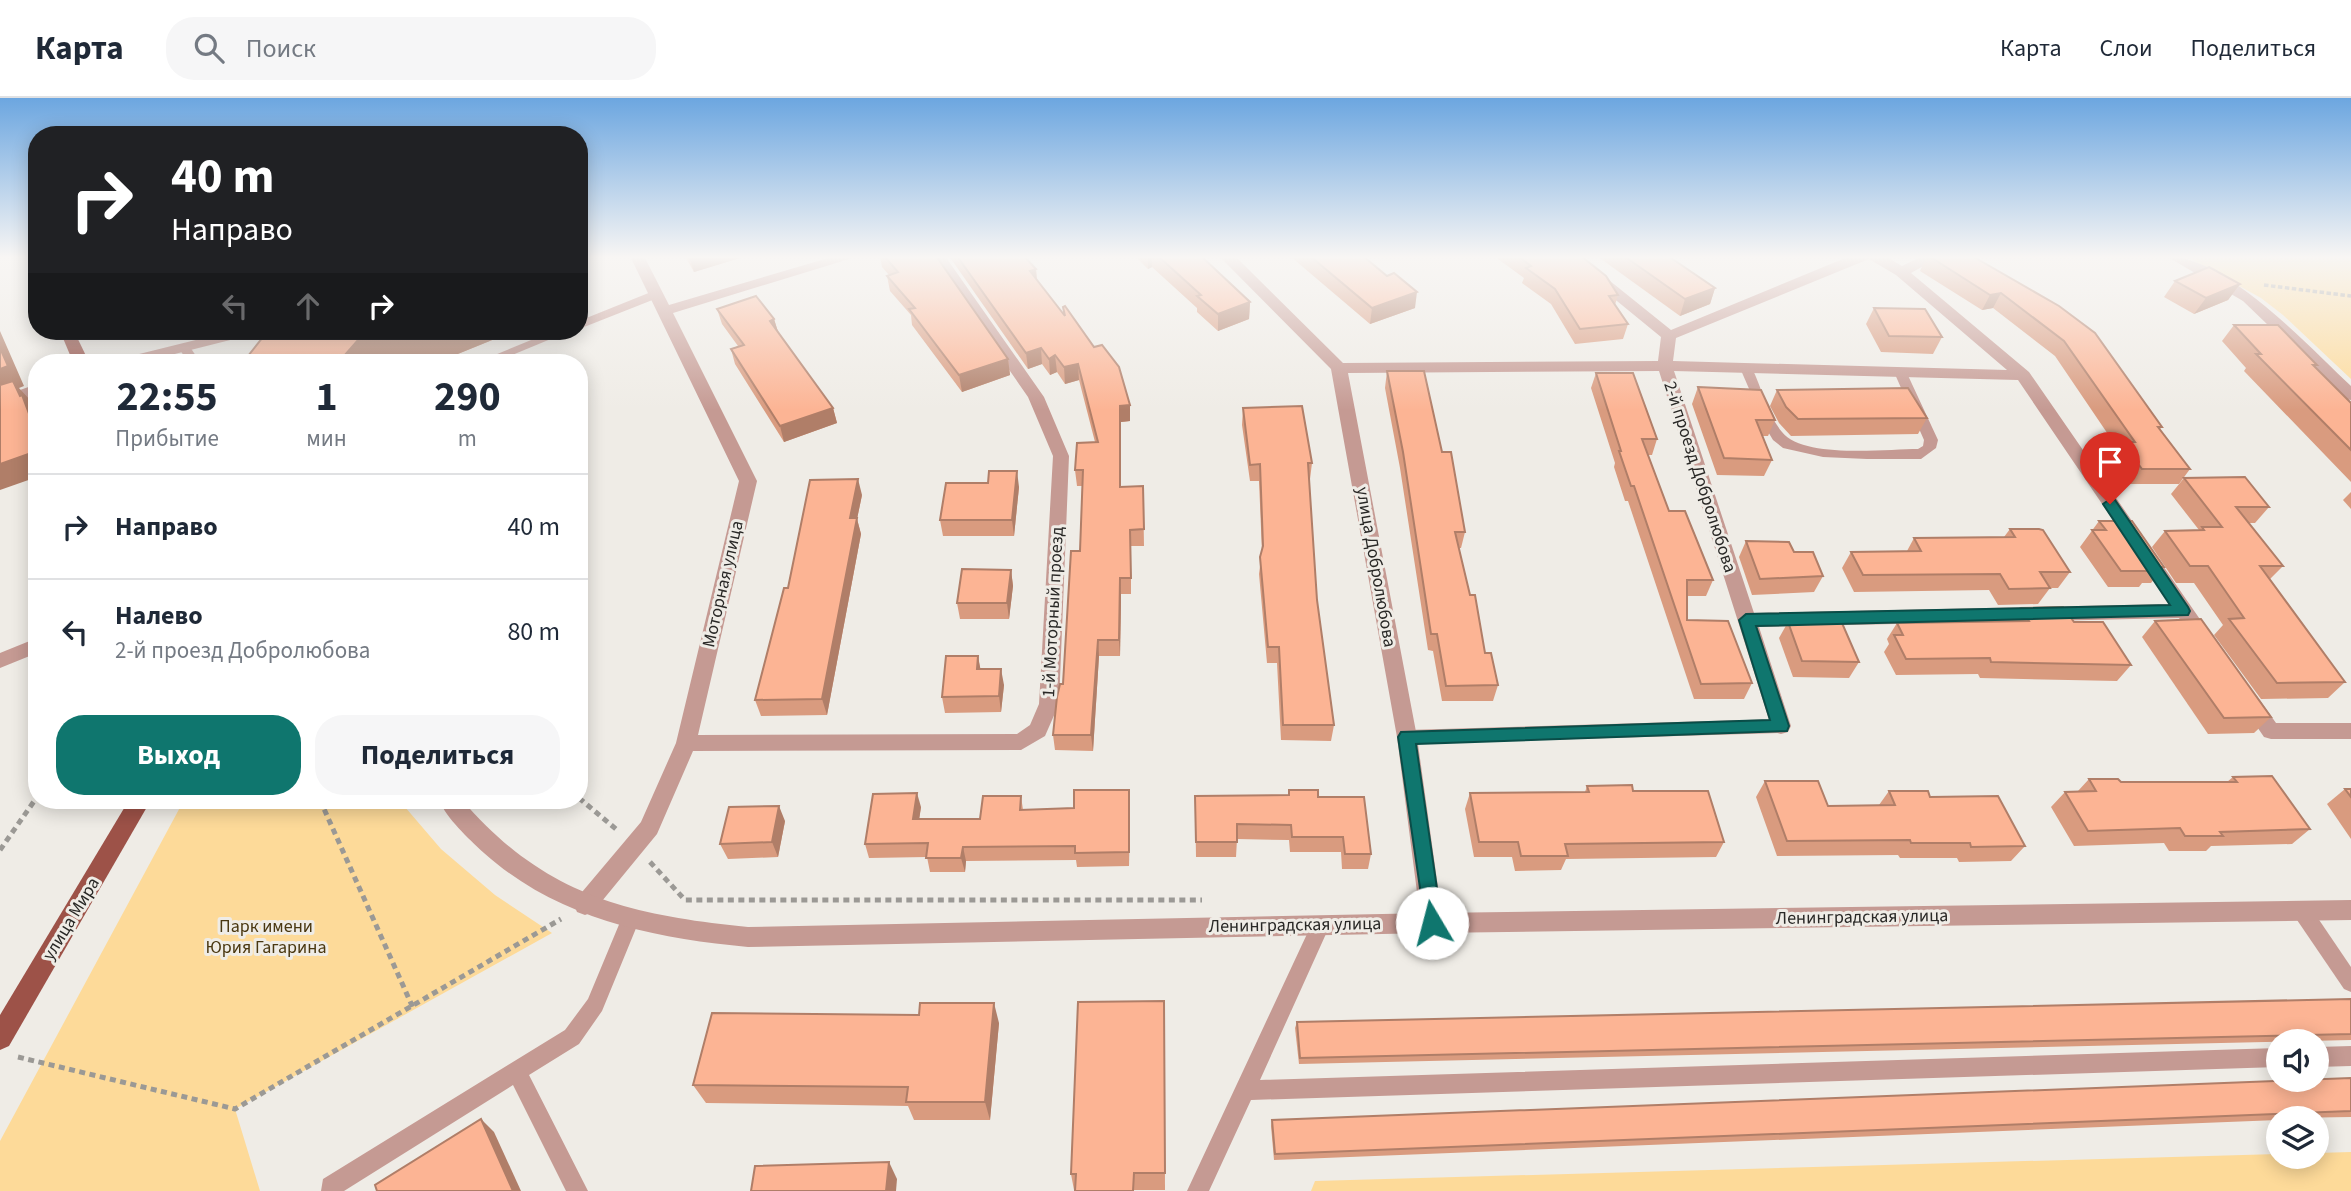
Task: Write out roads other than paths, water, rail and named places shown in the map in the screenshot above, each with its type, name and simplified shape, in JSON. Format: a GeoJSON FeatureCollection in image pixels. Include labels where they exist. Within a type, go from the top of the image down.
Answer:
{"type":"FeatureCollection","features":[{"type":"Feature","properties":{"kind":"main road","name":"улица Мира"},"geometry":{"type":"LineString","coordinates":[[7,1047],[135,809]]}},
{"type":"Feature","properties":{"kind":"street","name":"Моторная улица"},"geometry":{"type":"LineString","coordinates":[[585,905],[649,828],[686,743],[748,481],[662,307]]}},
{"type":"Feature","properties":{"kind":"street"},"geometry":{"type":"LineString","coordinates":[[664,311],[678,307]]}},
{"type":"Feature","properties":{"kind":"street","name":"1-й Моторный проезд"},"geometry":{"type":"LineString","coordinates":[[686,743],[1021,742],[1038,730],[1049,704],[1060,456],[1036,397],[972,307]]}},
{"type":"Feature","properties":{"kind":"street"},"geometry":{"type":"LineString","coordinates":[[1277,307],[1339,368],[1665,366],[2023,375]]}},
{"type":"Feature","properties":{"kind":"street"},"geometry":{"type":"LineString","coordinates":[[1636,307],[1669,336],[1741,307]]}},
{"type":"Feature","properties":{"kind":"street"},"geometry":{"type":"LineString","coordinates":[[1942,307],[2023,375],[2182,611],[2215,655]]}},
{"type":"Feature","properties":{"kind":"street"},"geometry":{"type":"LineString","coordinates":[[2258,307],[2351,395]]}},
{"type":"Feature","properties":{"kind":"street","name":"2-й проезд Добролюбова"},"geometry":{"type":"LineString","coordinates":[[1669,336],[1665,366],[1781,726]]}},
{"type":"Feature","properties":{"kind":"street"},"geometry":{"type":"LineString","coordinates":[[156,354],[212,340]]}},
{"type":"Feature","properties":{"kind":"street","name":"улица Добролюбова"},"geometry":{"type":"LineString","coordinates":[[1339,368],[1407,737],[1432,923]]}},
{"type":"Feature","properties":{"kind":"street"},"geometry":{"type":"LineString","coordinates":[[0,403],[28,392]]}},
{"type":"Feature","properties":{"kind":"street"},"geometry":{"type":"LineString","coordinates":[[1746,620],[2182,611]]}},
{"type":"Feature","properties":{"kind":"street"},"geometry":{"type":"LineString","coordinates":[[0,661],[28,649]]}},
{"type":"Feature","properties":{"kind":"street"},"geometry":{"type":"LineString","coordinates":[[2239,688],[2271,731],[2351,731]]}},
{"type":"Feature","properties":{"kind":"street","name":"Ленинградская улица"},"geometry":{"type":"LineString","coordinates":[[456,809],[505,860],[546,886],[585,905],[629,920],[691,932],[748,937],[1432,923],[2351,911]]}},
{"type":"Feature","properties":{"kind":"lane"},"geometry":{"type":"LineString","coordinates":[[588,321],[624,307]]}},
{"type":"Feature","properties":{"kind":"lane"},"geometry":{"type":"LineString","coordinates":[[505,354],[541,340]]}},
{"type":"Feature","properties":{"kind":"lane"},"geometry":{"type":"LineString","coordinates":[[184,347],[189,354]]}},
{"type":"Feature","properties":{"kind":"lane"},"geometry":{"type":"LineString","coordinates":[[1746,369],[1779,439],[1790,446],[1811,452],[1920,454],[1929,448],[1931,440],[1900,372]]}},
{"type":"Feature","properties":{"kind":"lane"},"geometry":{"type":"LineString","coordinates":[[1407,737],[1781,726]]}},
{"type":"Feature","properties":{"kind":"lane"},"geometry":{"type":"LineString","coordinates":[[2302,911],[2351,983]]}},
{"type":"Feature","properties":{"kind":"lane"},"geometry":{"type":"LineString","coordinates":[[332,1191],[331,1187],[572,1037],[595,1005],[629,920]]}},
{"type":"Feature","properties":{"kind":"lane"},"geometry":{"type":"LineString","coordinates":[[1198,1191],[1321,925]]}},
{"type":"Feature","properties":{"kind":"lane"},"geometry":{"type":"LineString","coordinates":[[2329,1057],[2351,1056]]}},
{"type":"Feature","properties":{"kind":"lane"},"geometry":{"type":"LineString","coordinates":[[1245,1090],[2266,1058]]}},
{"type":"Feature","properties":{"kind":"lane"},"geometry":{"type":"LineString","coordinates":[[517,1072],[577,1191]]}},
{"type":"Feature","properties":{"kind":"park label","name":"Парк имени Юрия Гагарина"},"geometry":{"type":"Point","coordinates":[266,936]}}]}
